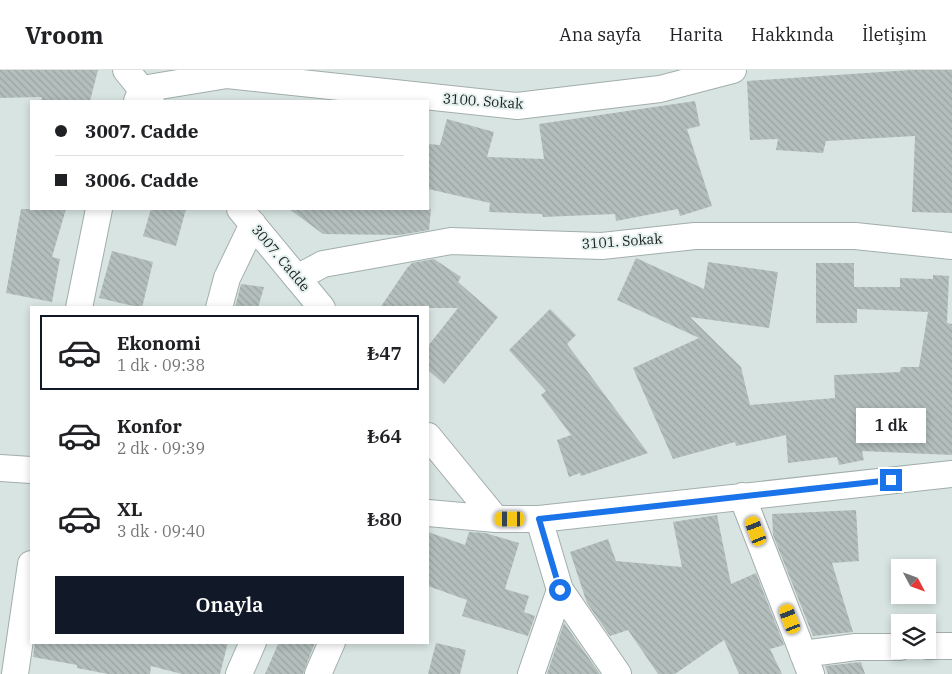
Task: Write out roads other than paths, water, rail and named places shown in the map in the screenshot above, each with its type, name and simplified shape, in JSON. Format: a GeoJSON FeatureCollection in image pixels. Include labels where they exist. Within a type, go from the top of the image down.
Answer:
{"type":"FeatureCollection","features":[{"type":"Feature","properties":{"kind":"street","name":"3100. Sokak"},"geometry":{"type":"LineString","coordinates":[[139,90],[228,74],[517,106],[660,89],[733,70]]}},
{"type":"Feature","properties":{"kind":"street"},"geometry":{"type":"LineString","coordinates":[[79,306],[99,210]]}},
{"type":"Feature","properties":{"kind":"street"},"geometry":{"type":"LineString","coordinates":[[220,306],[246,216]]}},
{"type":"Feature","properties":{"kind":"street","name":"3007. Cadde"},"geometry":{"type":"LineString","coordinates":[[246,216],[320,306]]}},
{"type":"Feature","properties":{"kind":"street","name":"3101. Sokak"},"geometry":{"type":"LineString","coordinates":[[298,278],[323,264],[451,241],[602,246],[695,236],[855,236],[952,246]]}},
{"type":"Feature","properties":{"kind":"street"},"geometry":{"type":"LineString","coordinates":[[429,437],[496,519]]}},
{"type":"Feature","properties":{"kind":"street"},"geometry":{"type":"LineString","coordinates":[[0,468],[30,470]]}},
{"type":"Feature","properties":{"kind":"street"},"geometry":{"type":"LineString","coordinates":[[429,514],[496,519],[539,519],[952,474]]}},
{"type":"Feature","properties":{"kind":"street"},"geometry":{"type":"LineString","coordinates":[[742,496],[807,664],[856,647],[891,647]]}},
{"type":"Feature","properties":{"kind":"street"},"geometry":{"type":"LineString","coordinates":[[539,519],[560,590],[618,674]]}},
{"type":"Feature","properties":{"kind":"street"},"geometry":{"type":"LineString","coordinates":[[15,674],[30,571]]}},
{"type":"Feature","properties":{"kind":"street"},"geometry":{"type":"LineString","coordinates":[[531,674],[560,590]]}},
{"type":"Feature","properties":{"kind":"street"},"geometry":{"type":"LineString","coordinates":[[239,674],[252,644]]}},
{"type":"Feature","properties":{"kind":"street"},"geometry":{"type":"LineString","coordinates":[[318,674],[331,644]]}},
{"type":"Feature","properties":{"kind":"street"},"geometry":{"type":"LineString","coordinates":[[936,646],[952,646]]}}]}
